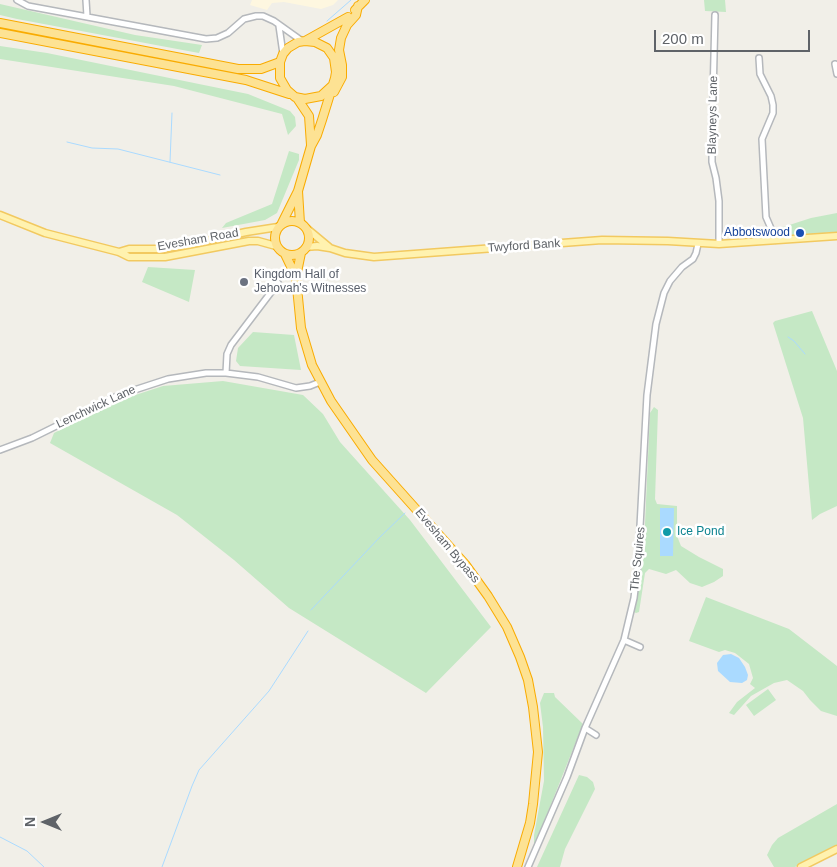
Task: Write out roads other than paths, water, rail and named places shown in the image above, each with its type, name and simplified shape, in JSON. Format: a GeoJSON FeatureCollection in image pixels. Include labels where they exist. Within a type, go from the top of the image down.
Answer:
{"type":"FeatureCollection","features":[{"type":"Feature","properties":{"kind":"highway"},"geometry":{"type":"LineString","coordinates":[[298,191],[302,225],[309,236],[304,250],[291,256],[285,254],[276,246],[275,235],[298,191],[311,146],[317,135],[328,102],[336,72],[334,49],[337,35],[348,17],[365,0]]}},
{"type":"Feature","properties":{"kind":"highway"},"geometry":{"type":"LineString","coordinates":[[328,102],[342,77],[339,50],[341,38],[347,25],[356,15],[358,6]]}},
{"type":"Feature","properties":{"kind":"highway"},"geometry":{"type":"LineString","coordinates":[[0,23],[238,69],[261,70],[281,58],[288,48],[348,17]]}},
{"type":"Feature","properties":{"kind":"highway"},"geometry":{"type":"LineString","coordinates":[[0,33],[246,80],[294,96],[313,98],[321,96],[333,85]]}},
{"type":"Feature","properties":{"kind":"highway"},"geometry":{"type":"LineString","coordinates":[[303,41],[327,48],[334,58]]}},
{"type":"Feature","properties":{"kind":"highway"},"geometry":{"type":"LineString","coordinates":[[281,58],[280,78],[309,116],[311,146]]}},
{"type":"Feature","properties":{"kind":"highway"},"geometry":{"type":"LineString","coordinates":[[280,225],[292,221],[302,225]]}},
{"type":"Feature","properties":{"kind":"highway","name":"Evesham Bypass"},"geometry":{"type":"LineString","coordinates":[[304,250],[296,277],[300,328],[320,382],[347,427],[372,460],[465,564],[488,596],[507,627],[528,680],[538,752],[532,810],[518,867]]}},
{"type":"Feature","properties":{"kind":"highway","name":"Evesham Bypass"},"geometry":{"type":"LineString","coordinates":[[285,254],[296,277]]}},
{"type":"Feature","properties":{"kind":"main road","name":"Evesham Road"},"geometry":{"type":"LineString","coordinates":[[0,215],[45,233],[119,252],[129,257],[146,258],[184,254],[249,241],[258,241],[276,246]]}},
{"type":"Feature","properties":{"kind":"main road","name":"Evesham Road"},"geometry":{"type":"LineString","coordinates":[[119,252],[129,249],[159,249],[188,245],[280,225]]}},
{"type":"Feature","properties":{"kind":"main road","name":"Twyford Bank"},"geometry":{"type":"LineString","coordinates":[[302,225],[330,248],[345,253],[374,257],[602,240],[719,244],[837,236]]}},
{"type":"Feature","properties":{"kind":"main road","name":"Twyford Bank"},"geometry":{"type":"LineString","coordinates":[[304,250],[330,248]]}},
{"type":"Feature","properties":{"kind":"main road"},"geometry":{"type":"LineString","coordinates":[[801,867],[837,849]]}},
{"type":"Feature","properties":{"kind":"street"},"geometry":{"type":"LineString","coordinates":[[17,0],[28,6],[206,40],[228,33],[244,18],[268,17],[303,41]]}},
{"type":"Feature","properties":{"kind":"street"},"geometry":{"type":"LineString","coordinates":[[86,0],[87,16]]}},
{"type":"Feature","properties":{"kind":"street","name":"Blayneys Lane"},"geometry":{"type":"LineString","coordinates":[[714,15],[712,162],[719,201],[719,244]]}},
{"type":"Feature","properties":{"kind":"street"},"geometry":{"type":"LineString","coordinates":[[279,26],[281,58]]}},
{"type":"Feature","properties":{"kind":"street"},"geometry":{"type":"LineString","coordinates":[[759,58],[760,74],[771,96],[773,105],[773,113],[762,139],[766,217],[776,240]]}},
{"type":"Feature","properties":{"kind":"street","name":"The Squires"},"geometry":{"type":"LineString","coordinates":[[528,867],[567,777],[585,728],[624,640],[634,598],[638,564],[647,395],[656,324],[664,293],[670,281],[692,259],[698,244]]}},
{"type":"Feature","properties":{"kind":"street"},"geometry":{"type":"LineString","coordinates":[[226,372],[227,354],[231,345],[278,282]]}},
{"type":"Feature","properties":{"kind":"street","name":"Lenchwick Lane"},"geometry":{"type":"LineString","coordinates":[[0,450],[32,438],[118,395],[149,384],[187,375],[226,372],[258,377],[296,388],[320,382]]}},
{"type":"Feature","properties":{"kind":"street"},"geometry":{"type":"LineString","coordinates":[[624,640],[640,647]]}},
{"type":"Feature","properties":{"kind":"street"},"geometry":{"type":"LineString","coordinates":[[585,728],[596,735]]}},
{"type":"Feature","properties":{"kind":"water","name":"Ice Pond"},"geometry":{"type":"Polygon","coordinates":[[[660,508],[674,508],[673,556],[660,556],[660,508]]]}},
{"type":"Feature","properties":{"kind":"water"},"geometry":{"type":"Polygon","coordinates":[[[731,654],[739,658],[745,667],[748,675],[747,680],[742,683],[730,682],[718,671],[717,663],[723,655],[731,654]]]}},
{"type":"Feature","properties":{"kind":"waterway"},"geometry":{"type":"LineString","coordinates":[[327,21],[351,0]]}},
{"type":"Feature","properties":{"kind":"waterway"},"geometry":{"type":"LineString","coordinates":[[170,162],[172,113]]}},
{"type":"Feature","properties":{"kind":"waterway"},"geometry":{"type":"LineString","coordinates":[[67,142],[92,148],[118,149],[220,175]]}},
{"type":"Feature","properties":{"kind":"waterway"},"geometry":{"type":"LineString","coordinates":[[788,337],[805,354]]}},
{"type":"Feature","properties":{"kind":"waterway"},"geometry":{"type":"LineString","coordinates":[[311,610],[405,513]]}},
{"type":"Feature","properties":{"kind":"waterway"},"geometry":{"type":"LineString","coordinates":[[162,867],[199,770],[269,691],[308,631]]}},
{"type":"Feature","properties":{"kind":"waterway"},"geometry":{"type":"LineString","coordinates":[[0,837],[27,851],[44,867]]}},
{"type":"Feature","properties":{"kind":"place","name":"Abbotswood"},"geometry":{"type":"Point","coordinates":[800,233]}},
{"type":"Feature","properties":{"kind":"place","name":"Kingdom Hall of Jehovah's Witnesses"},"geometry":{"type":"Point","coordinates":[244,282]}},
{"type":"Feature","properties":{"kind":"place","name":"Ice Pond"},"geometry":{"type":"Point","coordinates":[667,532]}}]}
